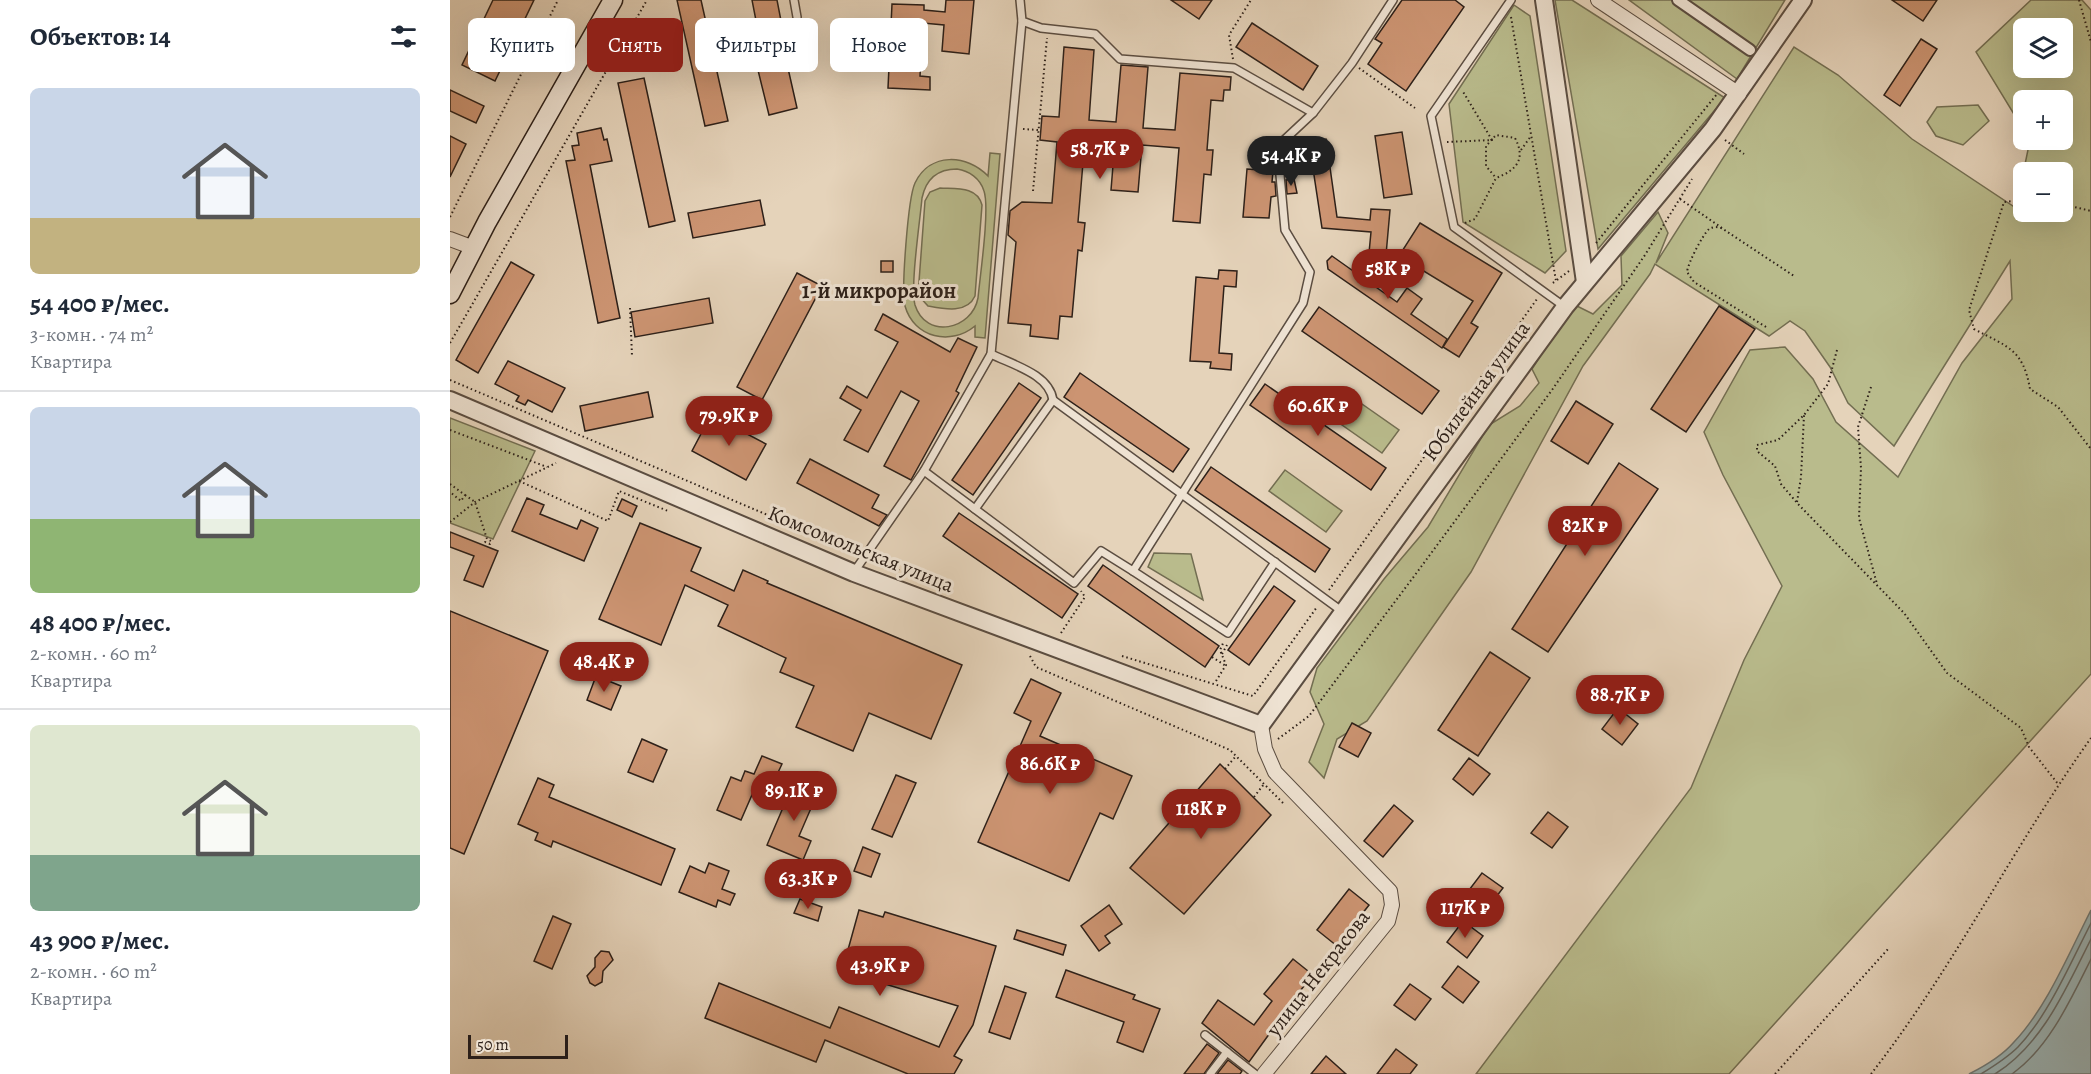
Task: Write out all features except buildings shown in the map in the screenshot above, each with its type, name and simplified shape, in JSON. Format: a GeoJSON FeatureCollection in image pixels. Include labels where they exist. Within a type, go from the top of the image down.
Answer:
{"type":"FeatureCollection","features":[{"type":"Feature","properties":{"kind":"main road"},"geometry":{"type":"LineString","coordinates":[[450,294],[613,0]]}},
{"type":"Feature","properties":{"kind":"street"},"geometry":{"type":"LineString","coordinates":[[1544,0],[1585,282]]}},
{"type":"Feature","properties":{"kind":"street"},"geometry":{"type":"LineString","coordinates":[[1598,0],[1739,94]]}},
{"type":"Feature","properties":{"kind":"street"},"geometry":{"type":"LineString","coordinates":[[1678,0],[1750,50]]}},
{"type":"Feature","properties":{"kind":"street","name":"Юбилейная улица"},"geometry":{"type":"LineString","coordinates":[[1261,725],[1565,307],[1739,94],[1803,0]]}},
{"type":"Feature","properties":{"kind":"street"},"geometry":{"type":"LineString","coordinates":[[450,239],[474,248]]}},
{"type":"Feature","properties":{"kind":"street","name":"Комсомольская улица"},"geometry":{"type":"LineString","coordinates":[[450,400],[854,573],[1261,725]]}},
{"type":"Feature","properties":{"kind":"street","name":"улица Некрасова"},"geometry":{"type":"LineString","coordinates":[[1261,725],[1265,749],[1275,772],[1390,891],[1392,905],[1388,921],[1264,1074]]}},
{"type":"Feature","properties":{"kind":"lane"},"geometry":{"type":"LineString","coordinates":[[794,0],[797,16]]}},
{"type":"Feature","properties":{"kind":"lane"},"geometry":{"type":"LineString","coordinates":[[854,573],[924,471],[991,354],[1022,21],[1020,0]]}},
{"type":"Feature","properties":{"kind":"lane"},"geometry":{"type":"LineString","coordinates":[[1133,571],[1303,303],[1310,272],[1285,230],[1280,175],[1282,142],[1313,113],[1352,63],[1393,0]]}},
{"type":"Feature","properties":{"kind":"lane"},"geometry":{"type":"LineString","coordinates":[[1511,0],[1431,116],[1454,227],[1565,307]]}},
{"type":"Feature","properties":{"kind":"lane"},"geometry":{"type":"LineString","coordinates":[[1022,21],[1048,29],[1095,34],[1120,59],[1234,68],[1313,113]]}},
{"type":"Feature","properties":{"kind":"lane"},"geometry":{"type":"LineString","coordinates":[[991,354],[1043,380],[1051,388],[1053,400],[1343,612]]}},
{"type":"Feature","properties":{"kind":"lane"},"geometry":{"type":"LineString","coordinates":[[975,509],[1053,400]]}},
{"type":"Feature","properties":{"kind":"lane"},"geometry":{"type":"LineString","coordinates":[[924,471],[1074,583],[1101,551],[1228,633],[1275,562]]}},
{"type":"Feature","properties":{"kind":"lane"},"geometry":{"type":"LineString","coordinates":[[1206,1035],[1256,1074]]}},
{"type":"Feature","properties":{"kind":"lane"},"geometry":{"type":"LineString","coordinates":[[1210,1074],[1227,1052]]}},
{"type":"Feature","properties":{"kind":"path"},"geometry":{"type":"LineString","coordinates":[[450,217],[558,0]]}},
{"type":"Feature","properties":{"kind":"path"},"geometry":{"type":"LineString","coordinates":[[450,343],[647,0]]}},
{"type":"Feature","properties":{"kind":"path"},"geometry":{"type":"LineString","coordinates":[[1234,68],[1229,35],[1251,0]]}},
{"type":"Feature","properties":{"kind":"path"},"geometry":{"type":"LineString","coordinates":[[2079,0],[2091,42]]}},
{"type":"Feature","properties":{"kind":"path"},"geometry":{"type":"LineString","coordinates":[[1513,9],[1511,18],[1556,281]]}},
{"type":"Feature","properties":{"kind":"path"},"geometry":{"type":"LineString","coordinates":[[1032,191],[1048,29]]}},
{"type":"Feature","properties":{"kind":"path"},"geometry":{"type":"LineString","coordinates":[[1352,63],[1415,108]]}},
{"type":"Feature","properties":{"kind":"path"},"geometry":{"type":"LineString","coordinates":[[1456,80],[1492,140]]}},
{"type":"Feature","properties":{"kind":"path"},"geometry":{"type":"LineString","coordinates":[[1114,654],[1215,682],[1253,696],[1542,292],[1581,261],[1725,84]]}},
{"type":"Feature","properties":{"kind":"path"},"geometry":{"type":"LineString","coordinates":[[1011,128],[1038,130]]}},
{"type":"Feature","properties":{"kind":"path"},"geometry":{"type":"LineString","coordinates":[[1496,178],[1486,166],[1486,146],[1496,135],[1515,138],[1521,150]]}},
{"type":"Feature","properties":{"kind":"path"},"geometry":{"type":"LineString","coordinates":[[1454,227],[1475,219],[1496,178],[1511,173],[1519,163],[1521,150],[1531,136]]}},
{"type":"Feature","properties":{"kind":"path"},"geometry":{"type":"LineString","coordinates":[[1720,136],[1744,154]]}},
{"type":"Feature","properties":{"kind":"path"},"geometry":{"type":"LineString","coordinates":[[1437,143],[1492,140]]}},
{"type":"Feature","properties":{"kind":"path"},"geometry":{"type":"LineString","coordinates":[[1265,749],[1309,716],[1412,579],[1552,390],[1697,172]]}},
{"type":"Feature","properties":{"kind":"path"},"geometry":{"type":"LineString","coordinates":[[1680,199],[1794,276]]}},
{"type":"Feature","properties":{"kind":"path"},"geometry":{"type":"LineString","coordinates":[[2013,201],[2004,202],[1969,310],[1974,329],[2016,350],[2026,368],[2030,389],[2058,407],[2091,449]]}},
{"type":"Feature","properties":{"kind":"path"},"geometry":{"type":"LineString","coordinates":[[2073,207],[2091,211]]}},
{"type":"Feature","properties":{"kind":"path"},"geometry":{"type":"LineString","coordinates":[[1723,229],[1716,227],[1709,229],[1689,262],[1687,272],[1694,282],[1766,327]]}},
{"type":"Feature","properties":{"kind":"path"},"geometry":{"type":"LineString","coordinates":[[630,308],[632,356]]}},
{"type":"Feature","properties":{"kind":"path"},"geometry":{"type":"LineString","coordinates":[[1837,350],[1828,384],[1804,415],[1778,440],[1757,445],[1757,452],[1775,466],[1781,484],[1798,504],[1904,613],[1947,673],[2021,728],[2029,747],[2058,784]]}},
{"type":"Feature","properties":{"kind":"path"},"geometry":{"type":"LineString","coordinates":[[450,380],[952,593]]}},
{"type":"Feature","properties":{"kind":"path"},"geometry":{"type":"LineString","coordinates":[[1871,387],[1858,427],[1861,468],[1858,518],[1877,585]]}},
{"type":"Feature","properties":{"kind":"path"},"geometry":{"type":"LineString","coordinates":[[1798,504],[1804,415]]}},
{"type":"Feature","properties":{"kind":"path"},"geometry":{"type":"LineString","coordinates":[[450,436],[452,430],[547,467]]}},
{"type":"Feature","properties":{"kind":"path"},"geometry":{"type":"LineString","coordinates":[[450,522],[475,502],[574,453]]}},
{"type":"Feature","properties":{"kind":"path"},"geometry":{"type":"LineString","coordinates":[[519,481],[608,521],[619,491],[660,508]]}},
{"type":"Feature","properties":{"kind":"path"},"geometry":{"type":"LineString","coordinates":[[450,483],[475,502],[487,539],[491,541],[490,544],[485,542],[484,544]]}},
{"type":"Feature","properties":{"kind":"path"},"geometry":{"type":"LineString","coordinates":[[450,492],[461,501],[465,495]]}},
{"type":"Feature","properties":{"kind":"path"},"geometry":{"type":"LineString","coordinates":[[1059,638],[1085,597],[1074,583]]}},
{"type":"Feature","properties":{"kind":"path"},"geometry":{"type":"LineString","coordinates":[[1226,666],[1220,650],[1228,633]]}},
{"type":"Feature","properties":{"kind":"path"},"geometry":{"type":"LineString","coordinates":[[1222,654],[1227,645]]}},
{"type":"Feature","properties":{"kind":"path"},"geometry":{"type":"LineString","coordinates":[[1212,657],[1226,666]]}},
{"type":"Feature","properties":{"kind":"path"},"geometry":{"type":"LineString","coordinates":[[1215,682],[1226,666]]}},
{"type":"Feature","properties":{"kind":"path"},"geometry":{"type":"LineString","coordinates":[[1036,667],[1230,750],[1285,805]]}},
{"type":"Feature","properties":{"kind":"path"},"geometry":{"type":"LineString","coordinates":[[1871,1074],[1940,973],[2058,784],[2091,738]]}},
{"type":"Feature","properties":{"kind":"path"},"geometry":{"type":"LineString","coordinates":[[1225,769],[1236,756]]}},
{"type":"Feature","properties":{"kind":"path"},"geometry":{"type":"LineString","coordinates":[[1254,797],[1264,784]]}},
{"type":"Feature","properties":{"kind":"path"},"geometry":{"type":"LineString","coordinates":[[1775,1074],[1889,948]]}},
{"type":"Feature","properties":{"kind":"green space"},"geometry":{"type":"Polygon","coordinates":[[[1555,0],[1572,0],[1725,98],[1598,249],[1555,0]]]}},
{"type":"Feature","properties":{"kind":"green space"},"geometry":{"type":"Polygon","coordinates":[[[1629,0],[1785,0],[1737,79],[1629,0]]]}},
{"type":"Feature","properties":{"kind":"green space"},"geometry":{"type":"Polygon","coordinates":[[[2031,0],[2082,0],[2091,10],[2091,674],[1729,1074],[1476,1074],[1691,788],[1744,660],[1782,586],[1723,475],[1704,432],[1750,350],[1785,347],[1813,379],[1836,422],[1898,477],[1962,363],[2012,299],[2010,261],[1894,446],[1848,403],[1830,367],[1805,331],[1790,321],[1769,336],[1655,264],[1583,366],[1471,572],[1367,721],[1337,739],[1324,778],[1309,762],[1324,724],[1310,692],[1317,668],[1384,579],[1428,527],[1489,425],[1520,406],[1539,383],[1532,369],[1573,304],[1593,314],[1622,285],[1621,256],[1658,212],[1668,233],[1656,263],[1794,47],[1838,75],[1912,139],[2013,206],[2013,222],[2073,222],[2073,162],[2025,162],[2028,150],[2073,150],[2073,90],[2013,90],[2013,113],[1976,52],[2031,0]]]}},
{"type":"Feature","properties":{"kind":"green space"},"geometry":{"type":"Polygon","coordinates":[[[1514,5],[1530,16],[1566,251],[1545,273],[1463,222],[1449,104],[1514,5]]]}},
{"type":"Feature","properties":{"kind":"green space"},"geometry":{"type":"Polygon","coordinates":[[[1978,105],[1989,121],[1963,145],[1936,136],[1927,122],[1937,107],[1978,105]]]}},
{"type":"Feature","properties":{"kind":"green space"},"geometry":{"type":"Polygon","coordinates":[[[990,153],[1000,154],[985,338],[975,337],[975,326],[955,336],[934,336],[916,325],[905,306],[906,244],[915,183],[930,166],[939,161],[949,160],[970,163],[988,176],[990,153]],[[950,169],[934,176],[926,185],[922,198],[914,269],[915,305],[921,316],[938,327],[958,324],[967,318],[978,298],[986,200],[980,182],[970,173],[950,169]]]}},
{"type":"Feature","properties":{"kind":"green space"},"geometry":{"type":"Polygon","coordinates":[[[940,188],[965,190],[976,194],[982,205],[975,296],[967,306],[961,308],[928,306],[918,295],[925,201],[930,192],[940,188]]]}},
{"type":"Feature","properties":{"kind":"green space"},"geometry":{"type":"Polygon","coordinates":[[[1342,390],[1399,430],[1382,453],[1325,413],[1342,390]]]}},
{"type":"Feature","properties":{"kind":"green space"},"geometry":{"type":"Polygon","coordinates":[[[450,418],[535,451],[493,539],[450,523],[450,418]]]}},
{"type":"Feature","properties":{"kind":"green space"},"geometry":{"type":"Polygon","coordinates":[[[1285,470],[1342,511],[1326,532],[1269,491],[1285,470]]]}},
{"type":"Feature","properties":{"kind":"green space"},"geometry":{"type":"Polygon","coordinates":[[[1154,553],[1191,554],[1203,600],[1148,567],[1154,553]]]}},
{"type":"Feature","properties":{"kind":"water"},"geometry":{"type":"Polygon","coordinates":[[[2091,910],[2091,1074],[1969,1074],[1999,1056],[2026,1029],[2057,979],[2091,910]]]}},
{"type":"Feature","properties":{"kind":"district","name":"1-й микрорайон"},"geometry":{"type":"Point","coordinates":[879,290]}}]}
